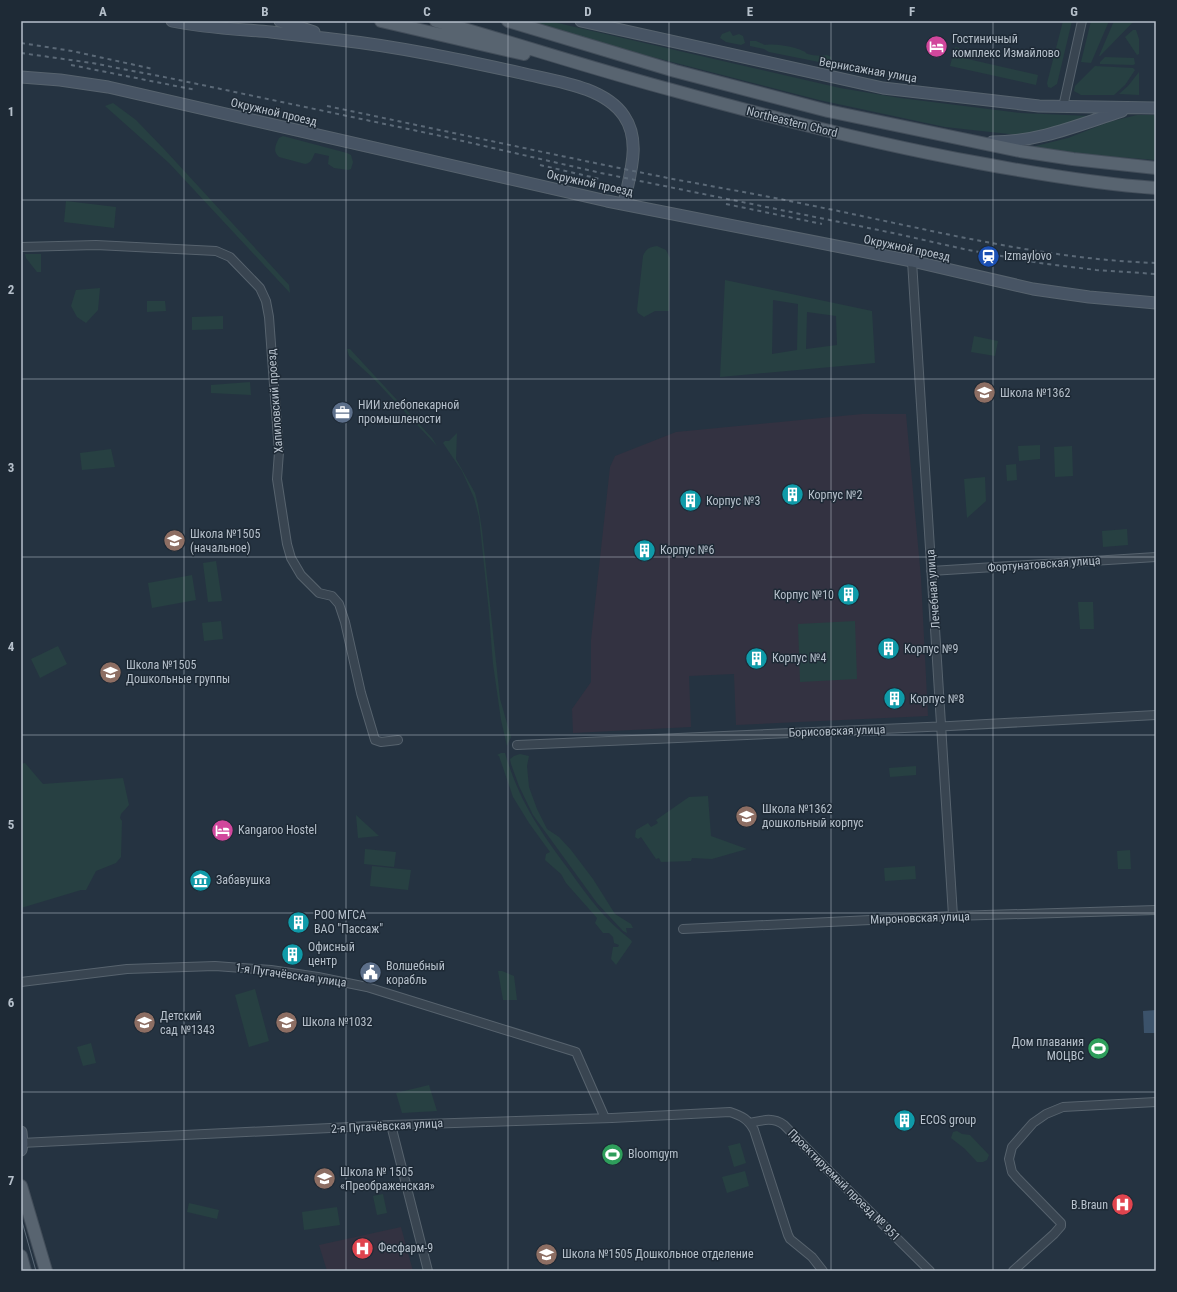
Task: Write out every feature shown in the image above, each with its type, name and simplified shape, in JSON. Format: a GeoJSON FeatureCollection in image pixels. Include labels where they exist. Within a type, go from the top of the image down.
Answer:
{"type":"FeatureCollection","features":[{"type":"Feature","properties":{"kind":"main road"},"geometry":{"type":"LineString","coordinates":[[381,21],[606,71]]}},
{"type":"Feature","properties":{"kind":"main road","name":"Northeastern Chord"},"geometry":{"type":"LineString","coordinates":[[436,21],[671,90],[816,128],[935,154],[1072,179],[1131,187],[1156,188]]}},
{"type":"Feature","properties":{"kind":"main road","name":"Northeastern Chord"},"geometry":{"type":"LineString","coordinates":[[508,21],[617,54],[828,111],[975,142],[1073,159],[1156,168]]}},
{"type":"Feature","properties":{"kind":"main road"},"geometry":{"type":"LineString","coordinates":[[21,1186],[46,1271]]}},
{"type":"Feature","properties":{"kind":"main road"},"geometry":{"type":"LineString","coordinates":[[21,1256],[25,1271]]}},
{"type":"Feature","properties":{"kind":"street"},"geometry":{"type":"LineString","coordinates":[[172,21],[223,29],[270,32],[403,49],[577,86],[593,92],[617,107],[624,115],[634,144],[632,165],[624,204]]}},
{"type":"Feature","properties":{"kind":"street"},"geometry":{"type":"LineString","coordinates":[[280,21],[342,40]]}},
{"type":"Feature","properties":{"kind":"street","name":"Вернисажная улица"},"geometry":{"type":"LineString","coordinates":[[581,21],[883,88],[1018,104],[1156,108]]}},
{"type":"Feature","properties":{"kind":"street"},"geometry":{"type":"LineString","coordinates":[[1063,106],[1082,21]]}},
{"type":"Feature","properties":{"kind":"street","name":"Окружной проезд"},"geometry":{"type":"LineString","coordinates":[[21,77],[60,80],[108,87],[401,155],[624,204],[912,261],[1048,291],[1108,299],[1156,303]]}},
{"type":"Feature","properties":{"kind":"street"},"geometry":{"type":"LineString","coordinates":[[975,142],[1005,142],[1045,136],[1132,108]]}},
{"type":"Feature","properties":{"kind":"street","name":"Хапиловский проезд"},"geometry":{"type":"LineString","coordinates":[[21,247],[96,245],[216,251],[230,257],[260,288],[266,301],[269,317],[279,452],[277,479],[291,558],[301,575],[319,593],[332,596],[339,604],[345,622],[361,693],[375,740],[381,742],[398,740]]}},
{"type":"Feature","properties":{"kind":"street","name":"Лечебная улица"},"geometry":{"type":"LineString","coordinates":[[912,261],[953,916]]}},
{"type":"Feature","properties":{"kind":"street","name":"Фортунатовская улица"},"geometry":{"type":"LineString","coordinates":[[931,571],[1156,557]]}},
{"type":"Feature","properties":{"kind":"street","name":"Борисовская улица"},"geometry":{"type":"LineString","coordinates":[[517,745],[1156,715]]}},
{"type":"Feature","properties":{"kind":"street","name":"Мироновская улица"},"geometry":{"type":"LineString","coordinates":[[683,929],[953,916],[1156,910]]}},
{"type":"Feature","properties":{"kind":"street","name":"1-я Пугачёвская улица"},"geometry":{"type":"LineString","coordinates":[[21,982],[119,970],[215,966],[271,970],[352,983],[576,1052],[605,1118]]}},
{"type":"Feature","properties":{"kind":"street"},"geometry":{"type":"LineString","coordinates":[[1013,1271],[1061,1226],[1061,1223],[1014,1175],[1009,1159],[1010,1151],[1014,1144],[1033,1124],[1046,1114],[1063,1107],[1156,1102]]}},
{"type":"Feature","properties":{"kind":"street","name":"2-я Пугачёвская улица"},"geometry":{"type":"LineString","coordinates":[[21,1146],[390,1125],[605,1118],[730,1112],[742,1116],[750,1123]]}},
{"type":"Feature","properties":{"kind":"street","name":"Проектируемый проезд № 951"},"geometry":{"type":"LineString","coordinates":[[750,1123],[772,1119],[778,1120],[930,1271]]}},
{"type":"Feature","properties":{"kind":"street"},"geometry":{"type":"LineString","coordinates":[[750,1123],[788,1235],[790,1239],[812,1258],[824,1271]]}},
{"type":"Feature","properties":{"kind":"street"},"geometry":{"type":"LineString","coordinates":[[390,1125],[428,1271]]}},
{"type":"Feature","properties":{"kind":"street"},"geometry":{"type":"LineString","coordinates":[[21,1132],[21,1146]]}},
{"type":"Feature","properties":{"kind":"shaded area"},"geometry":{"type":"Polygon","coordinates":[[[862,414],[906,414],[921,578],[928,716],[736,725],[734,674],[689,676],[691,727],[573,733],[572,709],[591,682],[591,640],[610,467],[615,456],[676,432],[862,414]]]}},
{"type":"Feature","properties":{"kind":"shaded area"},"geometry":{"type":"Polygon","coordinates":[[[1156,1010],[1156,1033],[1144,1033],[1143,1011],[1156,1010]]]}},
{"type":"Feature","properties":{"kind":"shaded area","name":"Фесфарм-9"},"geometry":{"type":"Polygon","coordinates":[[[401,1227],[413,1271],[327,1271],[319,1245],[401,1227]]]}},
{"type":"Feature","properties":{"kind":"green space"},"geometry":{"type":"Polygon","coordinates":[[[528,21],[549,21],[840,88],[900,98],[1021,113],[1089,116],[1046,130],[1018,135],[945,127],[819,100],[637,53],[528,21]]]}},
{"type":"Feature","properties":{"kind":"green space"},"geometry":{"type":"Polygon","coordinates":[[[1063,21],[1072,21],[1057,84],[1051,88],[1048,87],[1047,83],[1063,21]]]}},
{"type":"Feature","properties":{"kind":"green space"},"geometry":{"type":"Polygon","coordinates":[[[1091,21],[1109,21],[1091,63],[1081,62],[1091,21]]]}},
{"type":"Feature","properties":{"kind":"green space"},"geometry":{"type":"Polygon","coordinates":[[[1114,21],[1134,21],[1099,56],[1114,21]]]}},
{"type":"Feature","properties":{"kind":"green space"},"geometry":{"type":"Polygon","coordinates":[[[1133,30],[1136,30],[1139,39],[1139,54],[1137,55],[1125,37],[1133,30]]]}},
{"type":"Feature","properties":{"kind":"green space"},"geometry":{"type":"Polygon","coordinates":[[[730,31],[733,36],[739,34],[743,36],[745,43],[741,45],[726,42],[720,38],[722,34],[730,31]]]}},
{"type":"Feature","properties":{"kind":"green space"},"geometry":{"type":"Polygon","coordinates":[[[750,41],[756,41],[765,45],[790,47],[813,55],[827,55],[831,57],[831,62],[836,60],[838,63],[837,67],[829,64],[769,52],[764,49],[750,46],[750,41]]]}},
{"type":"Feature","properties":{"kind":"green space"},"geometry":{"type":"Polygon","coordinates":[[[955,47],[959,48],[959,57],[1038,75],[1036,85],[950,66],[955,47]]]}},
{"type":"Feature","properties":{"kind":"green space"},"geometry":{"type":"Polygon","coordinates":[[[1105,57],[1134,58],[1135,64],[1100,64],[1105,57]]]}},
{"type":"Feature","properties":{"kind":"green space"},"geometry":{"type":"Polygon","coordinates":[[[1095,66],[1133,68],[1135,70],[1125,85],[1114,95],[1081,95],[1074,91],[1075,86],[1095,66]]]}},
{"type":"Feature","properties":{"kind":"green space"},"geometry":{"type":"Polygon","coordinates":[[[1139,72],[1139,95],[1119,94],[1128,86],[1139,72]]]}},
{"type":"Feature","properties":{"kind":"green space"},"geometry":{"type":"Polygon","coordinates":[[[113,103],[136,120],[164,149],[289,285],[290,293],[169,163],[105,106],[113,103]]]}},
{"type":"Feature","properties":{"kind":"green space"},"geometry":{"type":"Polygon","coordinates":[[[1137,115],[1156,115],[1156,160],[1080,154],[1032,147],[1068,138],[1109,122],[1137,115]]]}},
{"type":"Feature","properties":{"kind":"green space"},"geometry":{"type":"Polygon","coordinates":[[[283,136],[347,153],[351,155],[353,162],[351,169],[334,168],[328,164],[329,156],[315,153],[310,161],[305,164],[279,157],[275,148],[279,138],[283,136]]]}},
{"type":"Feature","properties":{"kind":"green space"},"geometry":{"type":"Polygon","coordinates":[[[66,201],[116,207],[114,228],[64,222],[66,201]]]}},
{"type":"Feature","properties":{"kind":"green space"},"geometry":{"type":"Polygon","coordinates":[[[657,246],[666,250],[670,258],[669,311],[655,311],[644,317],[638,313],[637,310],[643,256],[648,249],[657,246]]]}},
{"type":"Feature","properties":{"kind":"green space"},"geometry":{"type":"Polygon","coordinates":[[[25,254],[41,254],[41,272],[37,272],[26,258],[25,254]]]}},
{"type":"Feature","properties":{"kind":"green space"},"geometry":{"type":"Polygon","coordinates":[[[725,280],[872,311],[875,363],[720,377],[725,280]],[[773,300],[772,354],[797,350],[798,304],[773,300]],[[807,312],[806,349],[837,345],[836,316],[807,312]]]}},
{"type":"Feature","properties":{"kind":"green space"},"geometry":{"type":"Polygon","coordinates":[[[100,288],[98,310],[86,323],[77,317],[71,306],[76,290],[100,288]]]}},
{"type":"Feature","properties":{"kind":"green space"},"geometry":{"type":"Polygon","coordinates":[[[147,301],[165,301],[166,311],[147,312],[147,301]]]}},
{"type":"Feature","properties":{"kind":"green space"},"geometry":{"type":"Polygon","coordinates":[[[223,316],[223,329],[192,330],[192,317],[223,316]]]}},
{"type":"Feature","properties":{"kind":"green space"},"geometry":{"type":"Polygon","coordinates":[[[974,336],[998,341],[995,356],[971,352],[974,336]]]}},
{"type":"Feature","properties":{"kind":"green space"},"geometry":{"type":"Polygon","coordinates":[[[347,349],[350,349],[432,438],[437,446],[373,378],[349,356],[347,349]]]}},
{"type":"Feature","properties":{"kind":"green space"},"geometry":{"type":"Polygon","coordinates":[[[250,382],[251,395],[211,393],[211,385],[250,382]]]}},
{"type":"Feature","properties":{"kind":"green space"},"geometry":{"type":"Polygon","coordinates":[[[457,433],[456,459],[475,493],[482,530],[500,699],[511,737],[507,746],[501,720],[493,664],[479,517],[474,498],[462,471],[443,443],[445,441],[449,441],[457,433]]]}},
{"type":"Feature","properties":{"kind":"green space"},"geometry":{"type":"Polygon","coordinates":[[[1040,445],[1040,459],[1019,461],[1018,446],[1040,445]]]}},
{"type":"Feature","properties":{"kind":"green space"},"geometry":{"type":"Polygon","coordinates":[[[1072,446],[1073,476],[1055,477],[1054,447],[1072,446]]]}},
{"type":"Feature","properties":{"kind":"green space"},"geometry":{"type":"Polygon","coordinates":[[[111,449],[115,467],[82,470],[80,453],[111,449]]]}},
{"type":"Feature","properties":{"kind":"green space"},"geometry":{"type":"Polygon","coordinates":[[[1016,464],[1017,480],[1007,481],[1006,465],[1016,464]]]}},
{"type":"Feature","properties":{"kind":"green space"},"geometry":{"type":"Polygon","coordinates":[[[985,477],[986,501],[967,518],[964,479],[985,477]]]}},
{"type":"Feature","properties":{"kind":"green space"},"geometry":{"type":"Polygon","coordinates":[[[1127,529],[1128,545],[1103,547],[1102,531],[1127,529]]]}},
{"type":"Feature","properties":{"kind":"green space"},"geometry":{"type":"Polygon","coordinates":[[[216,561],[222,601],[208,602],[203,563],[216,561]]]}},
{"type":"Feature","properties":{"kind":"green space"},"geometry":{"type":"Polygon","coordinates":[[[192,575],[196,600],[152,608],[148,583],[192,575]]]}},
{"type":"Feature","properties":{"kind":"green space"},"geometry":{"type":"Polygon","coordinates":[[[1078,602],[1093,602],[1094,629],[1080,629],[1078,602]]]}},
{"type":"Feature","properties":{"kind":"green space"},"geometry":{"type":"Polygon","coordinates":[[[221,621],[223,639],[204,641],[202,623],[221,621]]]}},
{"type":"Feature","properties":{"kind":"green space"},"geometry":{"type":"Polygon","coordinates":[[[855,621],[857,679],[800,682],[798,624],[855,621]]]}},
{"type":"Feature","properties":{"kind":"green space"},"geometry":{"type":"Polygon","coordinates":[[[58,646],[67,664],[40,678],[31,659],[58,646]]]}},
{"type":"Feature","properties":{"kind":"green space"},"geometry":{"type":"Polygon","coordinates":[[[505,753],[524,801],[531,815],[549,842],[597,908],[631,940],[632,942],[616,965],[611,959],[613,947],[618,947],[619,945],[614,943],[613,937],[609,933],[603,933],[595,923],[597,918],[566,883],[561,874],[545,860],[546,854],[550,852],[529,823],[513,797],[499,756],[497,755],[505,753]]]}},
{"type":"Feature","properties":{"kind":"green space"},"geometry":{"type":"Polygon","coordinates":[[[520,754],[529,756],[527,766],[529,787],[537,809],[547,829],[559,837],[571,850],[593,879],[615,914],[631,924],[633,928],[626,928],[627,933],[623,931],[597,903],[533,815],[519,786],[511,764],[510,759],[520,754]]]}},
{"type":"Feature","properties":{"kind":"green space"},"geometry":{"type":"Polygon","coordinates":[[[25,763],[43,784],[123,778],[129,805],[121,814],[120,818],[122,821],[121,857],[116,863],[96,871],[86,890],[81,890],[21,908],[21,764],[25,763]]]}},
{"type":"Feature","properties":{"kind":"green space"},"geometry":{"type":"Polygon","coordinates":[[[916,766],[916,775],[890,777],[889,768],[916,766]]]}},
{"type":"Feature","properties":{"kind":"green space"},"geometry":{"type":"Polygon","coordinates":[[[708,796],[711,836],[747,849],[712,859],[692,858],[691,861],[661,862],[659,858],[656,859],[641,837],[638,839],[635,837],[636,830],[648,823],[651,827],[658,823],[656,820],[689,797],[708,796]]]}},
{"type":"Feature","properties":{"kind":"green space"},"geometry":{"type":"Polygon","coordinates":[[[356,815],[379,836],[358,838],[356,815]]]}},
{"type":"Feature","properties":{"kind":"green space"},"geometry":{"type":"Polygon","coordinates":[[[365,849],[396,852],[394,867],[364,864],[365,849]]]}},
{"type":"Feature","properties":{"kind":"green space"},"geometry":{"type":"Polygon","coordinates":[[[1130,850],[1131,869],[1118,869],[1117,851],[1130,850]]]}},
{"type":"Feature","properties":{"kind":"green space"},"geometry":{"type":"Polygon","coordinates":[[[372,866],[411,870],[408,890],[370,886],[372,866]]]}},
{"type":"Feature","properties":{"kind":"green space"},"geometry":{"type":"Polygon","coordinates":[[[915,866],[916,879],[885,881],[884,868],[915,866]]]}},
{"type":"Feature","properties":{"kind":"green space"},"geometry":{"type":"Polygon","coordinates":[[[498,971],[514,976],[517,1000],[503,1000],[498,971]]]}},
{"type":"Feature","properties":{"kind":"green space"},"geometry":{"type":"Polygon","coordinates":[[[255,989],[269,1041],[249,1047],[235,995],[255,989]]]}},
{"type":"Feature","properties":{"kind":"green space"},"geometry":{"type":"Polygon","coordinates":[[[91,1043],[96,1063],[83,1066],[77,1047],[91,1043]]]}},
{"type":"Feature","properties":{"kind":"green space"},"geometry":{"type":"Polygon","coordinates":[[[429,1085],[437,1111],[402,1113],[396,1093],[429,1085]]]}},
{"type":"Feature","properties":{"kind":"green space"},"geometry":{"type":"Polygon","coordinates":[[[957,1131],[962,1134],[970,1135],[989,1155],[987,1160],[977,1162],[965,1149],[951,1138],[953,1132],[957,1131]]]}},
{"type":"Feature","properties":{"kind":"green space"},"geometry":{"type":"Polygon","coordinates":[[[740,1143],[746,1163],[734,1167],[728,1146],[740,1143]]]}},
{"type":"Feature","properties":{"kind":"green space"},"geometry":{"type":"Polygon","coordinates":[[[745,1171],[749,1186],[727,1193],[722,1177],[745,1171]]]}},
{"type":"Feature","properties":{"kind":"green space"},"geometry":{"type":"Polygon","coordinates":[[[383,1194],[387,1213],[377,1215],[373,1196],[383,1194]]]}},
{"type":"Feature","properties":{"kind":"green space"},"geometry":{"type":"Polygon","coordinates":[[[189,1203],[219,1210],[217,1219],[187,1212],[189,1203]]]}},
{"type":"Feature","properties":{"kind":"green space"},"geometry":{"type":"Polygon","coordinates":[[[337,1207],[340,1225],[304,1230],[302,1212],[337,1207]]]}},
{"type":"Feature","properties":{"kind":"tram line"},"geometry":{"type":"LineString","coordinates":[[21,1218],[36,1271]]}},
{"type":"Feature","properties":{"kind":"railway"},"geometry":{"type":"LineString","coordinates":[[21,43],[72,51],[153,69]]}},
{"type":"Feature","properties":{"kind":"railway"},"geometry":{"type":"LineString","coordinates":[[21,53],[92,63],[174,79],[441,136],[601,173],[893,233],[968,250],[1040,263],[1096,270],[1156,274]]}},
{"type":"Feature","properties":{"kind":"railway"},"geometry":{"type":"LineString","coordinates":[[71,65],[196,90]]}},
{"type":"Feature","properties":{"kind":"railway"},"geometry":{"type":"LineString","coordinates":[[327,106],[668,178],[791,201],[981,241],[1068,255],[1156,263]]}},
{"type":"Feature","properties":{"kind":"railway"},"geometry":{"type":"LineString","coordinates":[[540,165],[600,179]]}},
{"type":"Feature","properties":{"kind":"railway"},"geometry":{"type":"LineString","coordinates":[[726,204],[822,224]]}},
{"type":"Feature","properties":{"kind":"place","name":"Гостиничный комплекс Измайлово"},"geometry":{"type":"Point","coordinates":[936,46]}},
{"type":"Feature","properties":{"kind":"place","name":"Izmaylovo"},"geometry":{"type":"Point","coordinates":[989,256]}},
{"type":"Feature","properties":{"kind":"place","name":"Школа №1362"},"geometry":{"type":"Point","coordinates":[985,393]}},
{"type":"Feature","properties":{"kind":"place","name":"НИИ хлебопекарной промышлености"},"geometry":{"type":"Point","coordinates":[343,412]}},
{"type":"Feature","properties":{"kind":"place","name":"Корпус №2"},"geometry":{"type":"Point","coordinates":[793,495]}},
{"type":"Feature","properties":{"kind":"place","name":"Корпус №3"},"geometry":{"type":"Point","coordinates":[691,501]}},
{"type":"Feature","properties":{"kind":"place","name":"Школа №1505 (начальное)"},"geometry":{"type":"Point","coordinates":[174,541]}},
{"type":"Feature","properties":{"kind":"place","name":"Корпус №6"},"geometry":{"type":"Point","coordinates":[644,550]}},
{"type":"Feature","properties":{"kind":"place","name":"Корпус №10"},"geometry":{"type":"Point","coordinates":[849,595]}},
{"type":"Feature","properties":{"kind":"place","name":"Корпус №9"},"geometry":{"type":"Point","coordinates":[889,649]}},
{"type":"Feature","properties":{"kind":"place","name":"Корпус №4"},"geometry":{"type":"Point","coordinates":[757,658]}},
{"type":"Feature","properties":{"kind":"place","name":"Школа №1505 Дошкольные группы"},"geometry":{"type":"Point","coordinates":[111,672]}},
{"type":"Feature","properties":{"kind":"place","name":"Корпус №8"},"geometry":{"type":"Point","coordinates":[894,699]}},
{"type":"Feature","properties":{"kind":"place","name":"Школа №1362 дошкольный корпус"},"geometry":{"type":"Point","coordinates":[746,816]}},
{"type":"Feature","properties":{"kind":"place","name":"Kangaroo Hostel"},"geometry":{"type":"Point","coordinates":[222,830]}},
{"type":"Feature","properties":{"kind":"place","name":"Забавушка"},"geometry":{"type":"Point","coordinates":[200,880]}},
{"type":"Feature","properties":{"kind":"place","name":"РОО МГСА ВАО \"Пассаж\""},"geometry":{"type":"Point","coordinates":[299,922]}},
{"type":"Feature","properties":{"kind":"place","name":"Офисный центр"},"geometry":{"type":"Point","coordinates":[293,954]}},
{"type":"Feature","properties":{"kind":"place","name":"Волшебный корабль"},"geometry":{"type":"Point","coordinates":[370,973]}},
{"type":"Feature","properties":{"kind":"place","name":"Школа №1032"},"geometry":{"type":"Point","coordinates":[287,1022]}},
{"type":"Feature","properties":{"kind":"place","name":"Детский сад №1343"},"geometry":{"type":"Point","coordinates":[145,1023]}},
{"type":"Feature","properties":{"kind":"place","name":"Дом плавания МОЦВС"},"geometry":{"type":"Point","coordinates":[1099,1049]}},
{"type":"Feature","properties":{"kind":"place","name":"ECOS group"},"geometry":{"type":"Point","coordinates":[905,1120]}},
{"type":"Feature","properties":{"kind":"place","name":"Bloomgym"},"geometry":{"type":"Point","coordinates":[612,1154]}},
{"type":"Feature","properties":{"kind":"place","name":"Школа № 1505 «Преображенская»"},"geometry":{"type":"Point","coordinates":[324,1179]}},
{"type":"Feature","properties":{"kind":"place","name":"B.Braun"},"geometry":{"type":"Point","coordinates":[1123,1205]}},
{"type":"Feature","properties":{"kind":"place","name":"Фесфарм-9"},"geometry":{"type":"Point","coordinates":[363,1248]}},
{"type":"Feature","properties":{"kind":"place","name":"Школа №1505 Дошкольное отделение"},"geometry":{"type":"Point","coordinates":[547,1254]}}]}
